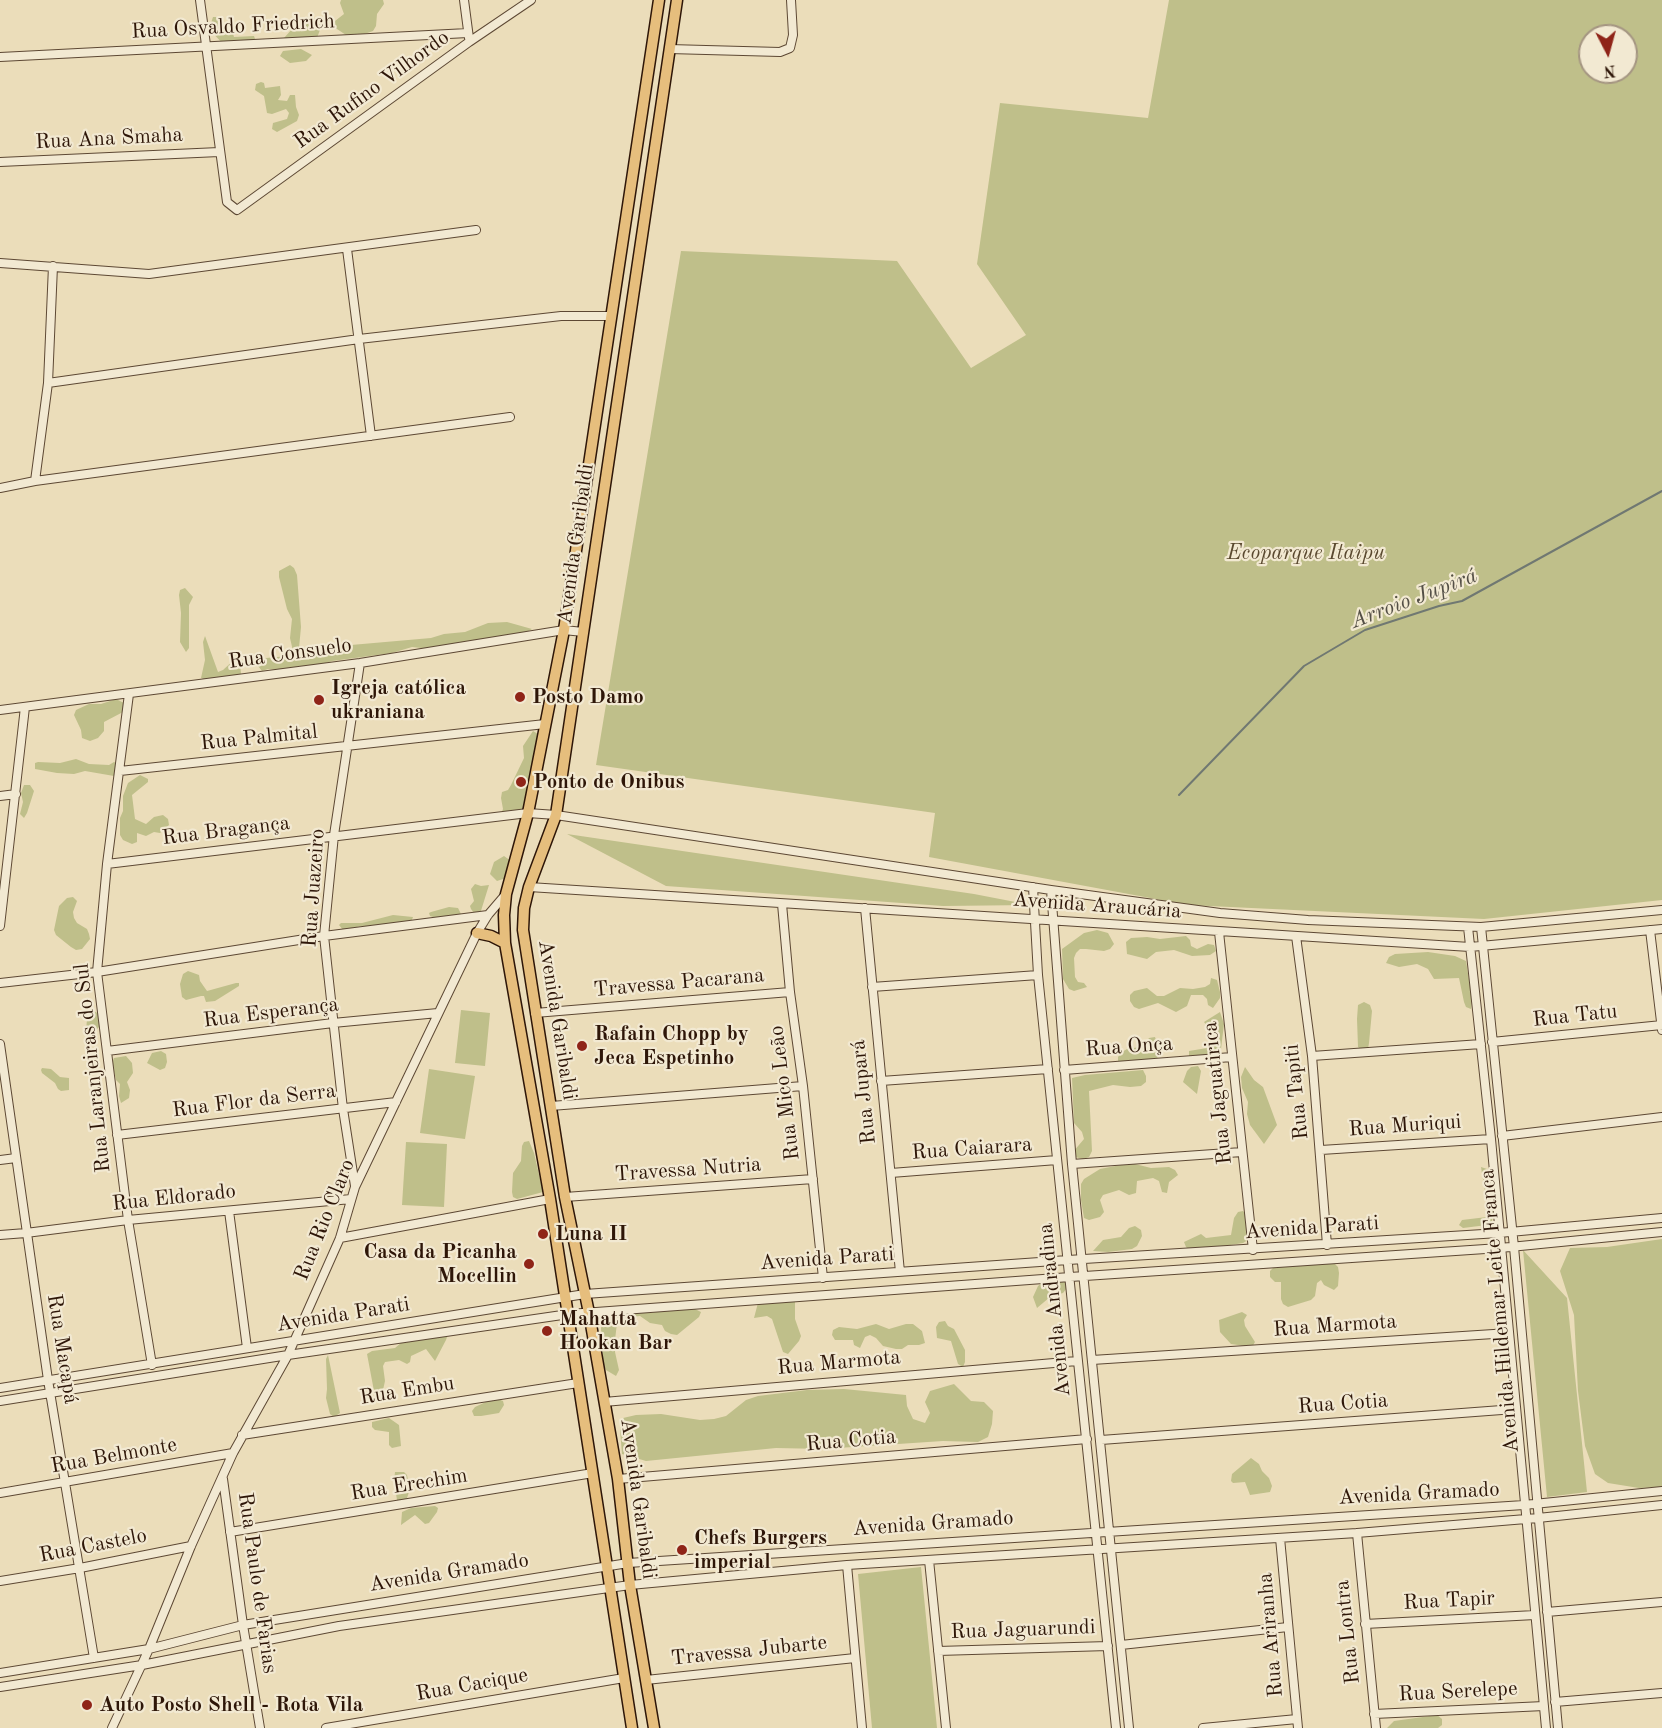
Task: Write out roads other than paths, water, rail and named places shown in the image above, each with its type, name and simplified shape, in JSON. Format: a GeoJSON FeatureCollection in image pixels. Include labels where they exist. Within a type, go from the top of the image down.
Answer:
{"type":"FeatureCollection","features":[{"type":"Feature","properties":{"kind":"main road","name":"Avenida Garibaldi"},"geometry":{"type":"LineString","coordinates":[[632,1728],[569,1314],[503,922],[506,894],[528,813],[564,630],[659,0]]}},
{"type":"Feature","properties":{"kind":"main road","name":"Avenida Garibaldi"},"geometry":{"type":"LineString","coordinates":[[654,1728],[630,1585],[618,1479],[589,1313],[565,1197],[535,1012],[524,930],[524,908],[529,887],[556,815],[677,0]]}},
{"type":"Feature","properties":{"kind":"main road"},"geometry":{"type":"LineString","coordinates":[[600,399],[617,402]]}},
{"type":"Feature","properties":{"kind":"main road"},"geometry":{"type":"LineString","coordinates":[[511,873],[517,881],[529,887]]}},
{"type":"Feature","properties":{"kind":"main road"},"geometry":{"type":"LineString","coordinates":[[477,933],[492,936],[505,943]]}},
{"type":"Feature","properties":{"kind":"street"},"geometry":{"type":"LineString","coordinates":[[200,0],[219,152]]}},
{"type":"Feature","properties":{"kind":"street"},"geometry":{"type":"LineString","coordinates":[[464,0],[468,37]]}},
{"type":"Feature","properties":{"kind":"street","name":"Rua Rufino Vilhordo"},"geometry":{"type":"LineString","coordinates":[[219,152],[227,202],[237,210],[468,37],[531,0]]}},
{"type":"Feature","properties":{"kind":"street"},"geometry":{"type":"LineString","coordinates":[[669,49],[780,52],[790,48],[793,35],[791,0]]}},
{"type":"Feature","properties":{"kind":"street","name":"Rua Osvaldo Friedrich"},"geometry":{"type":"LineString","coordinates":[[0,57],[205,46],[468,37]]}},
{"type":"Feature","properties":{"kind":"street","name":"Rua Ana Smaha"},"geometry":{"type":"LineString","coordinates":[[0,162],[219,152]]}},
{"type":"Feature","properties":{"kind":"street"},"geometry":{"type":"LineString","coordinates":[[0,263],[149,274],[476,230]]}},
{"type":"Feature","properties":{"kind":"street"},"geometry":{"type":"LineString","coordinates":[[347,249],[371,436]]}},
{"type":"Feature","properties":{"kind":"street"},"geometry":{"type":"LineString","coordinates":[[35,481],[48,383],[53,266]]}},
{"type":"Feature","properties":{"kind":"street"},"geometry":{"type":"LineString","coordinates":[[48,383],[359,339],[561,316],[611,316]]}},
{"type":"Feature","properties":{"kind":"street"},"geometry":{"type":"LineString","coordinates":[[0,488],[35,481],[510,417]]}},
{"type":"Feature","properties":{"kind":"street","name":"Rua Consuelo"},"geometry":{"type":"LineString","coordinates":[[0,710],[360,663],[564,630],[583,632]]}},
{"type":"Feature","properties":{"kind":"street","name":"Rua Juazeiro"},"geometry":{"type":"LineString","coordinates":[[355,1187],[324,936],[334,836],[360,663]]}},
{"type":"Feature","properties":{"kind":"street","name":"Rua Laranjeiras do Sul"},"geometry":{"type":"LineString","coordinates":[[129,694],[107,864],[97,972],[128,1220],[152,1365]]}},
{"type":"Feature","properties":{"kind":"street"},"geometry":{"type":"LineString","coordinates":[[0,926],[3,885],[26,707]]}},
{"type":"Feature","properties":{"kind":"street","name":"Rua Palmital"},"geometry":{"type":"LineString","coordinates":[[120,771],[545,724]]}},
{"type":"Feature","properties":{"kind":"street"},"geometry":{"type":"LineString","coordinates":[[0,795],[16,794]]}},
{"type":"Feature","properties":{"kind":"street","name":"Avenida Araucária"},"geometry":{"type":"LineString","coordinates":[[528,813],[556,815],[1051,890],[1221,913],[1308,920],[1481,927],[1662,909]]}},
{"type":"Feature","properties":{"kind":"street","name":"Rua Bragança"},"geometry":{"type":"LineString","coordinates":[[107,864],[528,813]]}},
{"type":"Feature","properties":{"kind":"street","name":"Avenida Araucária"},"geometry":{"type":"LineString","coordinates":[[529,887],[1470,947],[1662,929]]}},
{"type":"Feature","properties":{"kind":"street","name":"Avenida Andradina"},"geometry":{"type":"LineString","coordinates":[[1033,887],[1038,975],[1116,1728]]}},
{"type":"Feature","properties":{"kind":"street","name":"Avenida Andradina"},"geometry":{"type":"LineString","coordinates":[[1051,890],[1072,1164],[1129,1728]]}},
{"type":"Feature","properties":{"kind":"street","name":"Rua Rio Claro"},"geometry":{"type":"LineString","coordinates":[[112,1728],[149,1650],[191,1546],[233,1454],[288,1355],[340,1238],[355,1187],[477,933],[488,915],[506,894]]}},
{"type":"Feature","properties":{"kind":"street","name":"Rua Mico Leão"},"geometry":{"type":"LineString","coordinates":[[782,904],[823,1278]]}},
{"type":"Feature","properties":{"kind":"street","name":"Rua Jupará"},"geometry":{"type":"LineString","coordinates":[[865,908],[900,1272]]}},
{"type":"Feature","properties":{"kind":"street"},"geometry":{"type":"LineString","coordinates":[[0,983],[97,972],[324,936],[488,915]]}},
{"type":"Feature","properties":{"kind":"street","name":"Avenida Hildemar Leite Franca"},"geometry":{"type":"LineString","coordinates":[[1468,927],[1491,1139],[1546,1728]]}},
{"type":"Feature","properties":{"kind":"street","name":"Avenida Hildemar Leite Franca"},"geometry":{"type":"LineString","coordinates":[[1481,927],[1514,1246],[1558,1728]]}},
{"type":"Feature","properties":{"kind":"street"},"geometry":{"type":"LineString","coordinates":[[1650,930],[1662,1030]]}},
{"type":"Feature","properties":{"kind":"street","name":"Rua Jaguatirica"},"geometry":{"type":"LineString","coordinates":[[1219,932],[1253,1250]]}},
{"type":"Feature","properties":{"kind":"street","name":"Rua Tapiti"},"geometry":{"type":"LineString","coordinates":[[1296,936],[1312,1056],[1328,1245]]}},
{"type":"Feature","properties":{"kind":"street"},"geometry":{"type":"LineString","coordinates":[[872,987],[1038,975]]}},
{"type":"Feature","properties":{"kind":"street","name":"Travessa Pacarana"},"geometry":{"type":"LineString","coordinates":[[535,1012],[790,992]]}},
{"type":"Feature","properties":{"kind":"street","name":"Rua Esperança"},"geometry":{"type":"LineString","coordinates":[[107,1051],[333,1023],[438,1013]]}},
{"type":"Feature","properties":{"kind":"street","name":"Rua Tatu"},"geometry":{"type":"LineString","coordinates":[[1492,1042],[1662,1025]]}},
{"type":"Feature","properties":{"kind":"street","name":"Rua Macapá"},"geometry":{"type":"LineString","coordinates":[[0,1044],[2,1072],[48,1380],[94,1658]]}},
{"type":"Feature","properties":{"kind":"street"},"geometry":{"type":"LineString","coordinates":[[1312,1056],[1481,1044]]}},
{"type":"Feature","properties":{"kind":"street","name":"Rua Onça"},"geometry":{"type":"LineString","coordinates":[[1064,1070],[1232,1057]]}},
{"type":"Feature","properties":{"kind":"street"},"geometry":{"type":"LineString","coordinates":[[881,1081],[1048,1069]]}},
{"type":"Feature","properties":{"kind":"street"},"geometry":{"type":"LineString","coordinates":[[551,1106],[802,1086]]}},
{"type":"Feature","properties":{"kind":"street","name":"Rua Flor da Serra"},"geometry":{"type":"LineString","coordinates":[[117,1135],[396,1101]]}},
{"type":"Feature","properties":{"kind":"street"},"geometry":{"type":"LineString","coordinates":[[1502,1136],[1662,1117]]}},
{"type":"Feature","properties":{"kind":"street","name":"Rua Muriqui"},"geometry":{"type":"LineString","coordinates":[[1321,1150],[1491,1139]]}},
{"type":"Feature","properties":{"kind":"street"},"geometry":{"type":"LineString","coordinates":[[1072,1164],[1242,1152]]}},
{"type":"Feature","properties":{"kind":"street"},"geometry":{"type":"LineString","coordinates":[[0,1160],[16,1158]]}},
{"type":"Feature","properties":{"kind":"street","name":"Rua Caiarara"},"geometry":{"type":"LineString","coordinates":[[891,1173],[1057,1160]]}},
{"type":"Feature","properties":{"kind":"street","name":"Travessa Nutria"},"geometry":{"type":"LineString","coordinates":[[565,1197],[813,1179]]}},
{"type":"Feature","properties":{"kind":"street","name":"Rua Eldorado"},"geometry":{"type":"LineString","coordinates":[[0,1234],[351,1199]]}},
{"type":"Feature","properties":{"kind":"street"},"geometry":{"type":"LineString","coordinates":[[340,1238],[550,1199]]}},
{"type":"Feature","properties":{"kind":"street"},"geometry":{"type":"LineString","coordinates":[[229,1211],[247,1348]]}},
{"type":"Feature","properties":{"kind":"street","name":"Avenida Parati"},"geometry":{"type":"LineString","coordinates":[[0,1388],[585,1294],[1499,1233],[1662,1218]]}},
{"type":"Feature","properties":{"kind":"street","name":"Avenida Parati"},"geometry":{"type":"LineString","coordinates":[[0,1401],[288,1355],[569,1314],[1070,1276],[1500,1248],[1662,1232]]}},
{"type":"Feature","properties":{"kind":"street","name":"Rua Marmota"},"geometry":{"type":"LineString","coordinates":[[1092,1360],[1509,1333]]}},
{"type":"Feature","properties":{"kind":"street","name":"Rua Marmota"},"geometry":{"type":"LineString","coordinates":[[603,1402],[1077,1360]]}},
{"type":"Feature","properties":{"kind":"street","name":"Rua Embu"},"geometry":{"type":"LineString","coordinates":[[242,1435],[578,1383]]}},
{"type":"Feature","properties":{"kind":"street","name":"Rua Cotia"},"geometry":{"type":"LineString","coordinates":[[1101,1440],[1515,1409]]}},
{"type":"Feature","properties":{"kind":"street","name":"Rua Cotia"},"geometry":{"type":"LineString","coordinates":[[618,1479],[1087,1439]]}},
{"type":"Feature","properties":{"kind":"street","name":"Rua Belmonte"},"geometry":{"type":"LineString","coordinates":[[0,1493],[233,1454]]}},
{"type":"Feature","properties":{"kind":"street","name":"Rua Erechim"},"geometry":{"type":"LineString","coordinates":[[230,1532],[593,1473]]}},
{"type":"Feature","properties":{"kind":"street","name":"Rua Paulo de Farias"},"geometry":{"type":"LineString","coordinates":[[223,1478],[260,1728]]}},
{"type":"Feature","properties":{"kind":"street","name":"Avenida Gramado"},"geometry":{"type":"LineString","coordinates":[[0,1673],[149,1650],[243,1625],[608,1565],[1109,1530],[1524,1505],[1662,1491]]}},
{"type":"Feature","properties":{"kind":"street","name":"Avenida Gramado"},"geometry":{"type":"LineString","coordinates":[[0,1687],[142,1665],[339,1626],[630,1585],[847,1565],[1357,1533],[1662,1505]]}},
{"type":"Feature","properties":{"kind":"street","name":"Rua Lontra"},"geometry":{"type":"LineString","coordinates":[[1357,1533],[1376,1728]]}},
{"type":"Feature","properties":{"kind":"street","name":"Rua Ariranha"},"geometry":{"type":"LineString","coordinates":[[1280,1538],[1297,1724]]}},
{"type":"Feature","properties":{"kind":"street","name":"Rua Castelo"},"geometry":{"type":"LineString","coordinates":[[0,1581],[191,1546]]}},
{"type":"Feature","properties":{"kind":"street"},"geometry":{"type":"LineString","coordinates":[[929,1560],[946,1728]]}},
{"type":"Feature","properties":{"kind":"street"},"geometry":{"type":"LineString","coordinates":[[847,1565],[862,1728]]}},
{"type":"Feature","properties":{"kind":"street"},"geometry":{"type":"LineString","coordinates":[[452,1592],[456,1609]]}},
{"type":"Feature","properties":{"kind":"street"},"geometry":{"type":"LineString","coordinates":[[1547,1612],[1662,1602]]}},
{"type":"Feature","properties":{"kind":"street"},"geometry":{"type":"LineString","coordinates":[[335,1610],[339,1626]]}},
{"type":"Feature","properties":{"kind":"street","name":"Rua Tapir"},"geometry":{"type":"LineString","coordinates":[[1365,1624],[1536,1615]]}},
{"type":"Feature","properties":{"kind":"street","name":"Rua Jaguarundi"},"geometry":{"type":"LineString","coordinates":[[1121,1645],[1288,1628]]}},
{"type":"Feature","properties":{"kind":"street","name":"Rua Jaguarundi"},"geometry":{"type":"LineString","coordinates":[[938,1651],[1108,1646]]}},
{"type":"Feature","properties":{"kind":"street","name":"Travessa Jubarte"},"geometry":{"type":"LineString","coordinates":[[646,1680],[855,1658]]}},
{"type":"Feature","properties":{"kind":"street","name":"Rua Cacique"},"geometry":{"type":"LineString","coordinates":[[326,1728],[624,1678]]}},
{"type":"Feature","properties":{"kind":"street"},"geometry":{"type":"LineString","coordinates":[[1556,1702],[1662,1693]]}},
{"type":"Feature","properties":{"kind":"street","name":"Rua Serelepe"},"geometry":{"type":"LineString","coordinates":[[1374,1714],[1544,1706]]}},
{"type":"Feature","properties":{"kind":"street"},"geometry":{"type":"LineString","coordinates":[[1203,1728],[1297,1724]]}},
{"type":"Feature","properties":{"kind":"waterway","name":"Arroio Jupirá"},"geometry":{"type":"LineString","coordinates":[[1179,795],[1304,666],[1365,630],[1462,601],[1662,491]]}},
{"type":"Feature","properties":{"kind":"place","name":"Posto Damo"},"geometry":{"type":"Point","coordinates":[520,697]}},
{"type":"Feature","properties":{"kind":"place","name":"Igreja católica ukraniana"},"geometry":{"type":"Point","coordinates":[319,700]}},
{"type":"Feature","properties":{"kind":"place","name":"Ponto de Onibus"},"geometry":{"type":"Point","coordinates":[521,782]}},
{"type":"Feature","properties":{"kind":"place","name":"Rafain Chopp by Jeca Espetinho"},"geometry":{"type":"Point","coordinates":[582,1046]}},
{"type":"Feature","properties":{"kind":"place","name":"Luna II"},"geometry":{"type":"Point","coordinates":[543,1234]}},
{"type":"Feature","properties":{"kind":"place","name":"Casa da Picanha Mocellin"},"geometry":{"type":"Point","coordinates":[529,1264]}},
{"type":"Feature","properties":{"kind":"place","name":"Mahatta Hookan Bar"},"geometry":{"type":"Point","coordinates":[547,1331]}},
{"type":"Feature","properties":{"kind":"place","name":"Chefs Burgers imperial"},"geometry":{"type":"Point","coordinates":[682,1550]}},
{"type":"Feature","properties":{"kind":"place","name":"Auto Posto Shell - Rota Vila"},"geometry":{"type":"Point","coordinates":[87,1705]}},
{"type":"Feature","properties":{"kind":"park label","name":"Ecoparque Itaipu"},"geometry":{"type":"Point","coordinates":[1306,553]}}]}
